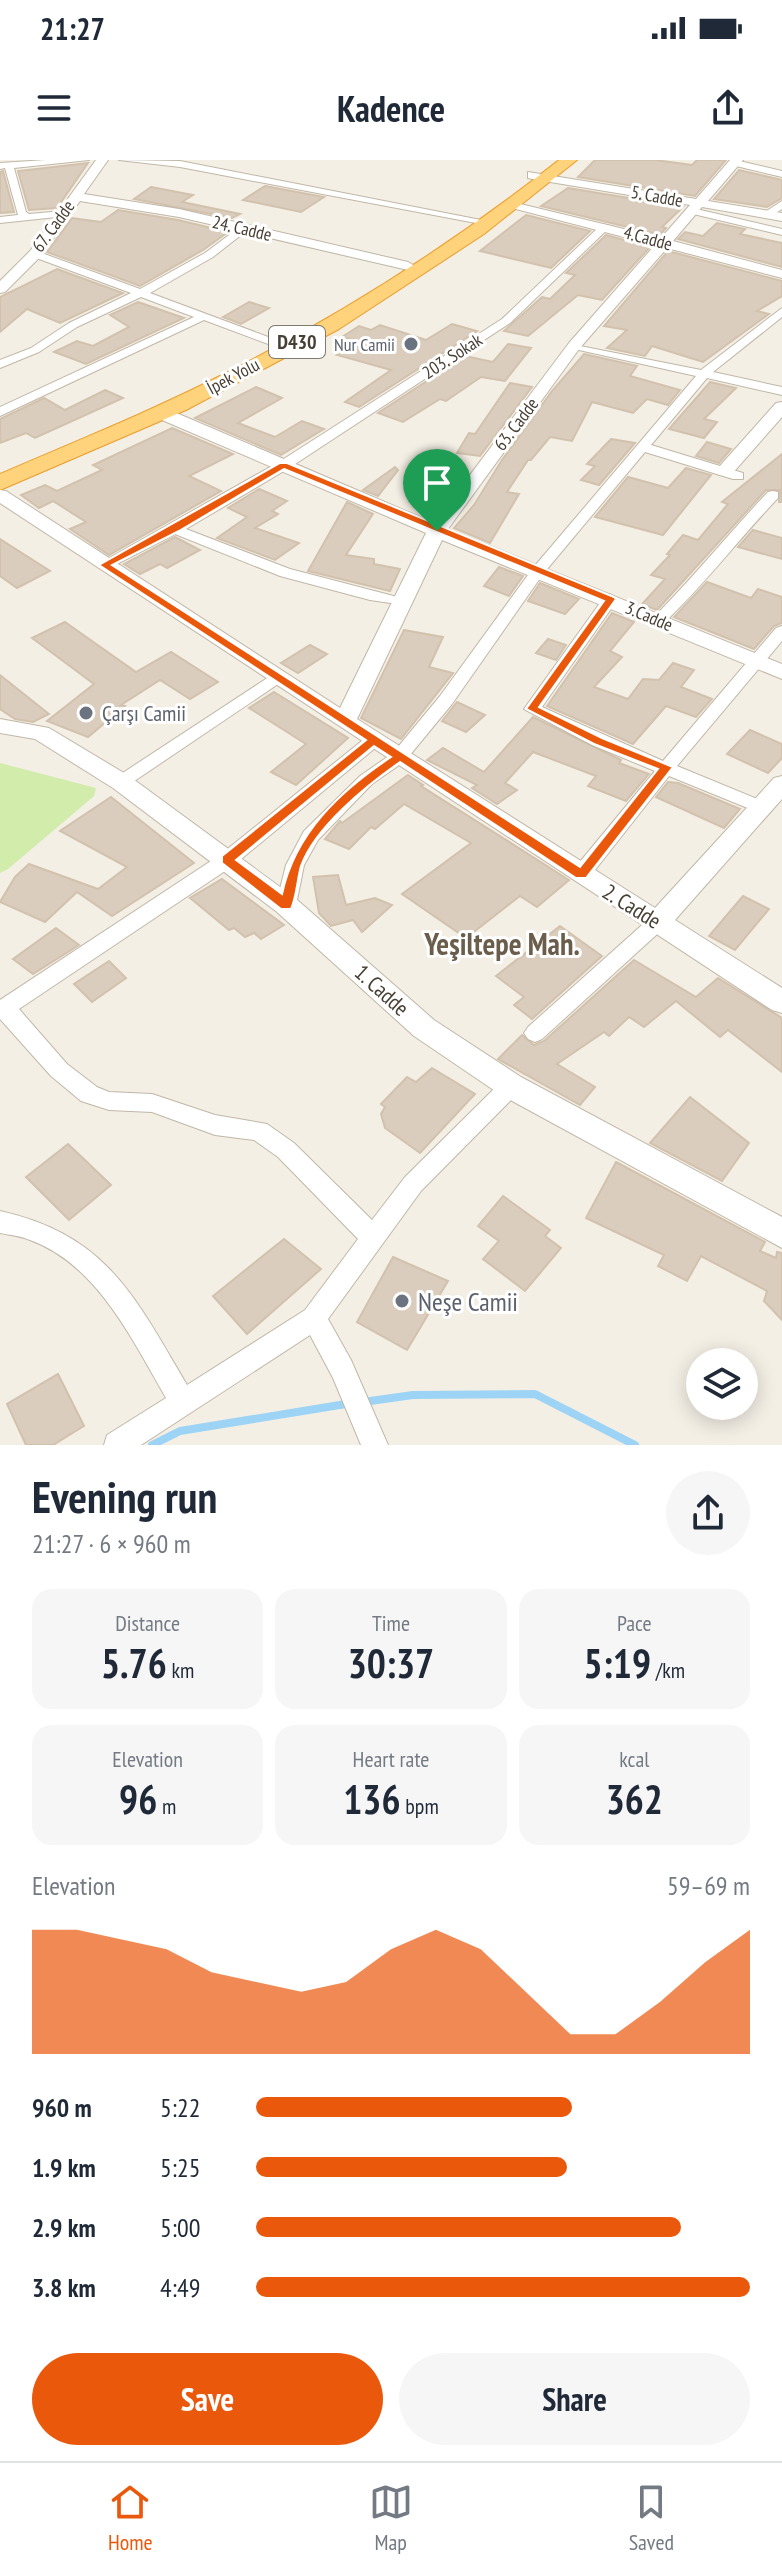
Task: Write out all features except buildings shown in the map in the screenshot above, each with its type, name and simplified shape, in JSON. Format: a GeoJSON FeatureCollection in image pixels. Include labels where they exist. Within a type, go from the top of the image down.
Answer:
{"type":"FeatureCollection","features":[{"type":"Feature","properties":{"kind":"highway","name":"İpek Yolu"},"geometry":{"type":"LineString","coordinates":[[0,483],[161,413],[389,291],[513,204],[544,171],[569,160]]}},
{"type":"Feature","properties":{"kind":"highway","name":"D430"},"geometry":{"type":"LineString","coordinates":[[0,472],[219,373],[275,343],[408,266],[544,171]]}},
{"type":"Feature","properties":{"kind":"street"},"geometry":{"type":"LineString","coordinates":[[26,217],[21,213],[5,166],[84,160]]}},
{"type":"Feature","properties":{"kind":"street","name":"67. Cadde"},"geometry":{"type":"LineString","coordinates":[[0,289],[35,254],[102,160]]}},
{"type":"Feature","properties":{"kind":"street"},"geometry":{"type":"LineString","coordinates":[[124,160],[180,164],[476,220]]}},
{"type":"Feature","properties":{"kind":"street"},"geometry":{"type":"LineString","coordinates":[[736,161],[782,174]]}},
{"type":"Feature","properties":{"kind":"street","name":"63. Cadde"},"geometry":{"type":"LineString","coordinates":[[345,721],[437,531],[574,346],[736,161]]}},
{"type":"Feature","properties":{"kind":"street","name":"5. Cadde"},"geometry":{"type":"LineString","coordinates":[[544,171],[695,207],[782,217]]}},
{"type":"Feature","properties":{"kind":"street","name":"24. Cadde"},"geometry":{"type":"LineString","coordinates":[[75,196],[245,228],[408,266]]}},
{"type":"Feature","properties":{"kind":"street","name":"4.Cadde"},"geometry":{"type":"LineString","coordinates":[[513,204],[782,274]]}},
{"type":"Feature","properties":{"kind":"street"},"geometry":{"type":"LineString","coordinates":[[768,214],[782,204]]}},
{"type":"Feature","properties":{"kind":"street"},"geometry":{"type":"LineString","coordinates":[[695,207],[782,232]]}},
{"type":"Feature","properties":{"kind":"street"},"geometry":{"type":"LineString","coordinates":[[0,220],[63,214]]}},
{"type":"Feature","properties":{"kind":"street","name":"203. Sokak"},"geometry":{"type":"LineString","coordinates":[[104,565],[175,529],[284,465],[506,321],[606,226]]}},
{"type":"Feature","properties":{"kind":"street"},"geometry":{"type":"LineString","coordinates":[[0,364],[35,350],[73,325],[143,292],[209,255],[245,228]]}},
{"type":"Feature","properties":{"kind":"street"},"geometry":{"type":"LineString","coordinates":[[35,254],[275,343]]}},
{"type":"Feature","properties":{"kind":"street"},"geometry":{"type":"LineString","coordinates":[[286,905],[295,865],[311,836],[366,780],[399,757],[446,700],[538,571],[705,373],[782,311]]}},
{"type":"Feature","properties":{"kind":"street"},"geometry":{"type":"LineString","coordinates":[[0,412],[202,317]]}},
{"type":"Feature","properties":{"kind":"street"},"geometry":{"type":"LineString","coordinates":[[574,346],[782,391]]}},
{"type":"Feature","properties":{"kind":"street"},"geometry":{"type":"LineString","coordinates":[[642,447],[731,474],[782,407]]}},
{"type":"Feature","properties":{"kind":"street","name":"3.Cadde"},"geometry":{"type":"LineString","coordinates":[[161,413],[437,531],[610,599],[782,672]]}},
{"type":"Feature","properties":{"kind":"street","name":"2. Cadde"},"geometry":{"type":"LineString","coordinates":[[0,495],[399,757],[782,1002]]}},
{"type":"Feature","properties":{"kind":"street"},"geometry":{"type":"LineString","coordinates":[[659,620],[700,580],[733,537],[773,495]]}},
{"type":"Feature","properties":{"kind":"street"},"geometry":{"type":"LineString","coordinates":[[175,529],[248,562],[318,584],[400,602]]}},
{"type":"Feature","properties":{"kind":"street"},"geometry":{"type":"LineString","coordinates":[[610,599],[532,709],[598,741],[761,807]]}},
{"type":"Feature","properties":{"kind":"street"},"geometry":{"type":"LineString","coordinates":[[581,874],[782,631]]}},
{"type":"Feature","properties":{"kind":"street"},"geometry":{"type":"LineString","coordinates":[[121,782],[278,676]]}},
{"type":"Feature","properties":{"kind":"street","name":"1. Cadde"},"geometry":{"type":"LineString","coordinates":[[0,726],[41,733],[121,782],[286,905],[424,1028],[511,1086],[782,1233]]}},
{"type":"Feature","properties":{"kind":"street"},"geometry":{"type":"LineString","coordinates":[[373,1237],[286,1150],[259,1131],[215,1125],[152,1103],[109,1101],[89,1094],[59,1070],[3,1010],[227,860],[374,740]]}},
{"type":"Feature","properties":{"kind":"street"},"geometry":{"type":"LineString","coordinates":[[535,1033],[658,922],[782,784]]}},
{"type":"Feature","properties":{"kind":"street"},"geometry":{"type":"LineString","coordinates":[[117,1445],[314,1318],[413,1184],[511,1086]]}},
{"type":"Feature","properties":{"kind":"street"},"geometry":{"type":"LineString","coordinates":[[0,1222],[24,1224],[48,1234],[102,1275],[124,1303],[183,1402]]}},
{"type":"Feature","properties":{"kind":"street"},"geometry":{"type":"LineString","coordinates":[[314,1318],[342,1369],[374,1444]]}},
{"type":"Feature","properties":{"kind":"green space"},"geometry":{"type":"Polygon","coordinates":[[[0,763],[96,788],[94,796],[0,873],[0,763]]]}},
{"type":"Feature","properties":{"kind":"waterway"},"geometry":{"type":"LineString","coordinates":[[363,1402],[413,1395],[535,1394],[635,1445]]}},
{"type":"Feature","properties":{"kind":"waterway"},"geometry":{"type":"LineString","coordinates":[[152,1445],[180,1431],[352,1403]]}},
{"type":"Feature","properties":{"kind":"place","name":"Nur Camii"},"geometry":{"type":"Point","coordinates":[411,344]}},
{"type":"Feature","properties":{"kind":"place","name":"Çarşı Camii"},"geometry":{"type":"Point","coordinates":[86,713]}},
{"type":"Feature","properties":{"kind":"place","name":"Neşe Camii"},"geometry":{"type":"Point","coordinates":[402,1301]}},
{"type":"Feature","properties":{"kind":"district","name":"Yeşiltepe Mah."},"geometry":{"type":"Point","coordinates":[502,943]}},
{"type":"Feature","properties":{"kind":"route"},"geometry":{"type":"LineString","coordinates":[[437,531],[284,465],[175,529],[104,565],[278,676],[374,740],[399,757],[366,780],[311,836],[295,865],[286,905],[227,860],[374,740],[581,874],[667,767],[598,741],[532,709],[610,599],[437,531]]}}]}
